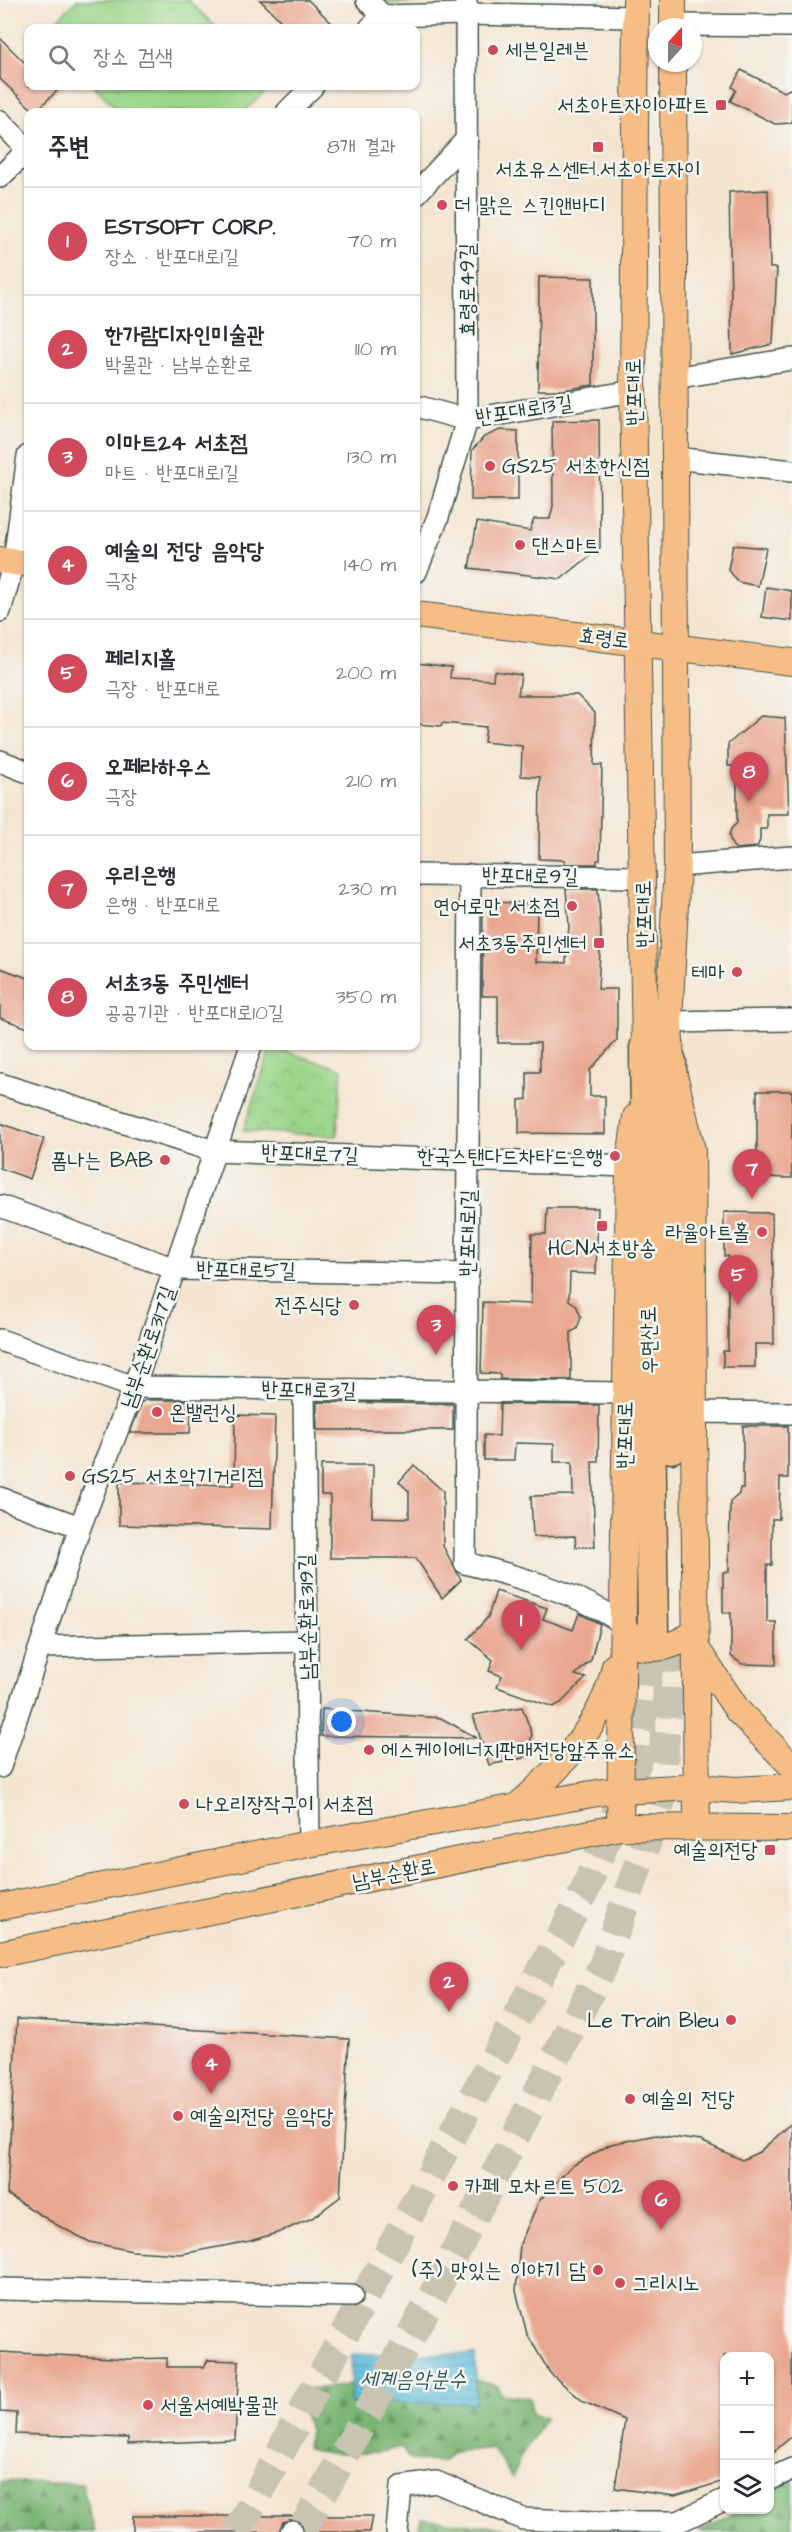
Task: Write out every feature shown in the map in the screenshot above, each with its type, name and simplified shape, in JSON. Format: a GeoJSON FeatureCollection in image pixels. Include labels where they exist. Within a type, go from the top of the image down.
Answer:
{"type":"FeatureCollection","features":[{"type":"Feature","properties":{"kind":"highway","name":"우면산로"},"geometry":{"type":"LineString","coordinates":[[645,1048],[679,1636]]}},
{"type":"Feature","properties":{"kind":"highway","name":"우면산로"},"geometry":{"type":"LineString","coordinates":[[671,1062],[679,1636]]}},
{"type":"Feature","properties":{"kind":"main road","name":"반포대로"},"geometry":{"type":"LineString","coordinates":[[620,1827],[629,1166],[645,1048],[640,642],[633,391],[635,9]]}},
{"type":"Feature","properties":{"kind":"main road","name":"반포대로"},"geometry":{"type":"LineString","coordinates":[[673,72],[676,866],[669,1022],[671,1062],[692,1150],[693,1412],[679,1636],[696,1787],[697,1828]]}},
{"type":"Feature","properties":{"kind":"main road","name":"효령로"},"geometry":{"type":"LineString","coordinates":[[420,615],[792,662]]}},
{"type":"Feature","properties":{"kind":"main road"},"geometry":{"type":"LineString","coordinates":[[623,1624],[633,1645],[641,1647],[668,1648],[679,1636],[738,1711],[792,1766]]}},
{"type":"Feature","properties":{"kind":"main road"},"geometry":{"type":"LineString","coordinates":[[518,1806],[549,1778],[576,1747],[597,1715],[612,1680],[623,1624]]}},
{"type":"Feature","properties":{"kind":"main road"},"geometry":{"type":"LineString","coordinates":[[0,1907],[309,1844],[620,1790],[696,1787],[736,1790],[792,1788]]}},
{"type":"Feature","properties":{"kind":"main road","name":"남부순환로"},"geometry":{"type":"LineString","coordinates":[[0,1954],[620,1827],[792,1828]]}},
{"type":"Feature","properties":{"kind":"street"},"geometry":{"type":"LineString","coordinates":[[367,0],[376,22],[466,7],[635,9]]}},
{"type":"Feature","properties":{"kind":"street","name":"효령로49길"},"geometry":{"type":"LineString","coordinates":[[420,562],[438,518],[467,420],[466,7]]}},
{"type":"Feature","properties":{"kind":"street"},"geometry":{"type":"LineString","coordinates":[[673,17],[792,26]]}},
{"type":"Feature","properties":{"kind":"street"},"geometry":{"type":"LineString","coordinates":[[291,108],[310,90]]}},
{"type":"Feature","properties":{"kind":"street"},"geometry":{"type":"LineString","coordinates":[[0,121],[24,146]]}},
{"type":"Feature","properties":{"kind":"street"},"geometry":{"type":"LineString","coordinates":[[420,190],[467,139]]}},
{"type":"Feature","properties":{"kind":"street"},"geometry":{"type":"LineString","coordinates":[[0,177],[24,154]]}},
{"type":"Feature","properties":{"kind":"street"},"geometry":{"type":"LineString","coordinates":[[673,378],[792,359]]}},
{"type":"Feature","properties":{"kind":"street","name":"반포대로13길"},"geometry":{"type":"LineString","coordinates":[[420,407],[467,420],[633,391]]}},
{"type":"Feature","properties":{"kind":"street"},"geometry":{"type":"LineString","coordinates":[[674,458],[792,471]]}},
{"type":"Feature","properties":{"kind":"street"},"geometry":{"type":"LineString","coordinates":[[0,611],[14,562],[24,486]]}},
{"type":"Feature","properties":{"kind":"street"},"geometry":{"type":"LineString","coordinates":[[0,761],[24,770]]}},
{"type":"Feature","properties":{"kind":"street"},"geometry":{"type":"LineString","coordinates":[[676,866],[792,857]]}},
{"type":"Feature","properties":{"kind":"street","name":"반포대로9길"},"geometry":{"type":"LineString","coordinates":[[420,875],[644,877]]}},
{"type":"Feature","properties":{"kind":"street","name":"반포대로1길"},"geometry":{"type":"LineString","coordinates":[[470,875],[465,1563],[498,1572],[603,1609],[623,1624]]}},
{"type":"Feature","properties":{"kind":"street"},"geometry":{"type":"LineString","coordinates":[[669,1022],[792,1020]]}},
{"type":"Feature","properties":{"kind":"street","name":"남부순환로317길"},"geometry":{"type":"LineString","coordinates":[[0,1767],[80,1527],[134,1387],[250,1050]]}},
{"type":"Feature","properties":{"kind":"street","name":"반포대로7길"},"geometry":{"type":"LineString","coordinates":[[0,1084],[214,1151],[469,1158],[629,1166]]}},
{"type":"Feature","properties":{"kind":"street","name":"반포대로5길"},"geometry":{"type":"LineString","coordinates":[[0,1206],[175,1269],[468,1274]]}},
{"type":"Feature","properties":{"kind":"street","name":"반포대로3길"},"geometry":{"type":"LineString","coordinates":[[0,1340],[134,1387],[626,1394]]}},
{"type":"Feature","properties":{"kind":"street","name":"남부순환로319길"},"geometry":{"type":"LineString","coordinates":[[304,1390],[309,1844]]}},
{"type":"Feature","properties":{"kind":"street"},"geometry":{"type":"LineString","coordinates":[[693,1412],[792,1413]]}},
{"type":"Feature","properties":{"kind":"street"},"geometry":{"type":"LineString","coordinates":[[0,1498],[80,1527]]}},
{"type":"Feature","properties":{"kind":"street"},"geometry":{"type":"LineString","coordinates":[[41,1647],[307,1641]]}},
{"type":"Feature","properties":{"kind":"street"},"geometry":{"type":"LineString","coordinates":[[0,2289],[352,2296]]}},
{"type":"Feature","properties":{"kind":"street"},"geometry":{"type":"LineString","coordinates":[[774,2477],[792,2469]]}},
{"type":"Feature","properties":{"kind":"street"},"geometry":{"type":"LineString","coordinates":[[397,2532],[401,2487],[436,2482],[523,2519],[678,2522],[720,2502]]}},
{"type":"Feature","properties":{"kind":"green space"},"geometry":{"type":"Polygon","coordinates":[[[77,0],[188,0],[213,24],[53,24],[77,0]]]}},
{"type":"Feature","properties":{"kind":"green space"},"geometry":{"type":"Polygon","coordinates":[[[379,0],[454,0],[383,4],[379,0]]]}},
{"type":"Feature","properties":{"kind":"green space"},"geometry":{"type":"Polygon","coordinates":[[[98,90],[268,90],[247,108],[116,108],[98,90]]]}},
{"type":"Feature","properties":{"kind":"green space"},"geometry":{"type":"Polygon","coordinates":[[[270,1050],[281,1050],[342,1069],[337,1136],[243,1131],[270,1050]]]}},
{"type":"Feature","properties":{"kind":"green space"},"geometry":{"type":"Polygon","coordinates":[[[455,2375],[498,2386],[501,2394],[530,2398],[532,2414],[546,2417],[522,2454],[512,2478],[492,2448],[453,2452],[443,2462],[410,2460],[401,2447],[380,2452],[354,2454],[307,2449],[309,2430],[303,2409],[309,2389],[343,2386],[361,2379],[455,2375]]]}},
{"type":"Feature","properties":{"kind":"green space"},"geometry":{"type":"Polygon","coordinates":[[[792,2479],[792,2532],[699,2532],[732,2514],[774,2514],[774,2490],[792,2479]]]}},
{"type":"Feature","properties":{"kind":"green space"},"geometry":{"type":"Polygon","coordinates":[[[0,2481],[82,2484],[95,2532],[0,2532],[0,2481]]]}},
{"type":"Feature","properties":{"kind":"green space"},"geometry":{"type":"Polygon","coordinates":[[[421,2519],[540,2532],[418,2532],[421,2519]]]}},
{"type":"Feature","properties":{"kind":"water","name":"세계음악분수"},"geometry":{"type":"Polygon","coordinates":[[[352,2354],[475,2354],[476,2403],[350,2403],[352,2354]]]}},
{"type":"Feature","properties":{"kind":"building"},"geometry":{"type":"Polygon","coordinates":[[[260,0],[308,0],[333,24],[284,24],[260,0]]]}},
{"type":"Feature","properties":{"kind":"building"},"geometry":{"type":"Polygon","coordinates":[[[0,38],[24,62],[24,90],[58,90],[39,108],[31,108],[0,79],[0,38]]]}},
{"type":"Feature","properties":{"kind":"building"},"geometry":{"type":"Polygon","coordinates":[[[741,70],[784,92],[792,88],[792,123],[775,124],[730,101],[736,90],[732,87],[741,70]]]}},
{"type":"Feature","properties":{"kind":"building"},"geometry":{"type":"Polygon","coordinates":[[[768,190],[770,268],[777,268],[773,344],[732,354],[729,192],[768,190]]]}},
{"type":"Feature","properties":{"kind":"building"},"geometry":{"type":"Polygon","coordinates":[[[539,277],[593,278],[593,385],[562,390],[538,390],[539,277]]]}},
{"type":"Feature","properties":{"kind":"building"},"geometry":{"type":"Polygon","coordinates":[[[599,420],[600,548],[561,579],[469,568],[477,522],[530,531],[534,519],[550,519],[553,506],[552,421],[599,420]]]}},
{"type":"Feature","properties":{"kind":"building"},"geometry":{"type":"Polygon","coordinates":[[[500,430],[518,431],[518,500],[471,500],[472,450],[484,437],[500,430]]]}},
{"type":"Feature","properties":{"kind":"building"},"geometry":{"type":"Polygon","coordinates":[[[733,545],[766,548],[758,586],[738,582],[728,569],[733,545]]]}},
{"type":"Feature","properties":{"kind":"building"},"geometry":{"type":"Polygon","coordinates":[[[766,587],[792,591],[792,621],[762,617],[766,587]]]}},
{"type":"Feature","properties":{"kind":"building"},"geometry":{"type":"Polygon","coordinates":[[[420,663],[451,667],[450,678],[493,680],[494,671],[521,675],[518,695],[577,695],[595,713],[594,765],[602,765],[600,860],[597,860],[597,864],[565,864],[565,860],[539,859],[540,777],[521,776],[522,746],[484,742],[486,727],[442,723],[441,726],[420,724],[420,663]]]}},
{"type":"Feature","properties":{"kind":"building"},"geometry":{"type":"Polygon","coordinates":[[[761,716],[785,718],[789,814],[767,814],[767,829],[760,829],[760,840],[757,847],[736,849],[729,836],[731,829],[737,823],[737,766],[728,766],[728,744],[761,716]]]}},
{"type":"Feature","properties":{"kind":"building"},"geometry":{"type":"Polygon","coordinates":[[[566,889],[598,889],[601,933],[598,989],[617,989],[617,1040],[590,1070],[590,1096],[605,1096],[605,1134],[519,1133],[519,1100],[527,1099],[527,1072],[540,1072],[540,1043],[498,1043],[498,996],[482,996],[483,902],[537,903],[536,962],[566,963],[569,925],[566,889]]]}},
{"type":"Feature","properties":{"kind":"building"},"geometry":{"type":"Polygon","coordinates":[[[0,968],[24,977],[24,1027],[0,1018],[0,968]]]}},
{"type":"Feature","properties":{"kind":"building"},"geometry":{"type":"Polygon","coordinates":[[[757,1091],[792,1091],[792,1178],[757,1177],[757,1091]]]}},
{"type":"Feature","properties":{"kind":"building"},"geometry":{"type":"Polygon","coordinates":[[[0,1123],[44,1139],[30,1179],[0,1168],[0,1123]]]}},
{"type":"Feature","properties":{"kind":"building"},"geometry":{"type":"Polygon","coordinates":[[[547,1208],[598,1208],[596,1274],[570,1273],[569,1300],[576,1305],[581,1317],[577,1329],[571,1332],[571,1380],[500,1379],[500,1374],[481,1373],[483,1302],[531,1304],[532,1234],[546,1234],[547,1208]]]}},
{"type":"Feature","properties":{"kind":"building"},"geometry":{"type":"Polygon","coordinates":[[[724,1212],[772,1213],[774,1344],[755,1344],[755,1367],[723,1367],[723,1351],[728,1351],[728,1256],[724,1256],[724,1212]]]}},
{"type":"Feature","properties":{"kind":"building"},"geometry":{"type":"Polygon","coordinates":[[[146,1400],[192,1400],[190,1433],[130,1433],[142,1402],[146,1400]]]}},
{"type":"Feature","properties":{"kind":"building"},"geometry":{"type":"Polygon","coordinates":[[[317,1402],[453,1404],[453,1430],[317,1430],[317,1402]]]}},
{"type":"Feature","properties":{"kind":"building"},"geometry":{"type":"Polygon","coordinates":[[[500,1404],[599,1405],[598,1462],[592,1462],[595,1547],[576,1547],[575,1536],[533,1537],[531,1496],[573,1495],[572,1462],[554,1462],[554,1444],[515,1443],[514,1460],[484,1460],[484,1435],[499,1436],[500,1404]]]}},
{"type":"Feature","properties":{"kind":"building"},"geometry":{"type":"Polygon","coordinates":[[[235,1415],[275,1416],[272,1529],[119,1525],[119,1482],[234,1485],[235,1415]]]}},
{"type":"Feature","properties":{"kind":"building"},"geometry":{"type":"Polygon","coordinates":[[[743,1426],[788,1426],[788,1478],[780,1478],[779,1519],[772,1519],[772,1565],[767,1565],[767,1622],[776,1622],[776,1665],[742,1664],[731,1656],[731,1613],[723,1613],[723,1572],[729,1572],[730,1502],[739,1494],[740,1488],[743,1488],[743,1426]]]}},
{"type":"Feature","properties":{"kind":"building"},"geometry":{"type":"Polygon","coordinates":[[[321,1465],[373,1465],[372,1517],[409,1518],[409,1491],[399,1482],[414,1465],[443,1491],[443,1546],[461,1580],[442,1598],[416,1558],[330,1558],[330,1495],[321,1495],[321,1465]]]}},
{"type":"Feature","properties":{"kind":"building"},"geometry":{"type":"Polygon","coordinates":[[[496,1591],[547,1608],[543,1619],[573,1630],[579,1613],[600,1624],[591,1660],[575,1675],[586,1678],[561,1703],[553,1707],[497,1687],[502,1676],[489,1671],[493,1660],[468,1639],[488,1617],[496,1591]]]}},
{"type":"Feature","properties":{"kind":"building"},"geometry":{"type":"Polygon","coordinates":[[[522,1707],[532,1734],[529,1750],[523,1758],[489,1765],[473,1715],[522,1707]]]}},
{"type":"Feature","properties":{"kind":"building"},"geometry":{"type":"Polygon","coordinates":[[[322,1709],[441,1718],[477,1738],[321,1736],[322,1709]]]}},
{"type":"Feature","properties":{"kind":"building","name":"예술의전당 음악당"},"geometry":{"type":"Polygon","coordinates":[[[17,2019],[349,2039],[340,2197],[312,2218],[280,2232],[250,2241],[181,2254],[132,2251],[90,2242],[55,2224],[7,2194],[17,2019]]]}},
{"type":"Feature","properties":{"kind":"building"},"geometry":{"type":"Polygon","coordinates":[[[792,2123],[792,2436],[774,2452],[774,2352],[720,2352],[720,2482],[675,2496],[615,2488],[625,2420],[584,2402],[550,2373],[527,2334],[516,2291],[520,2244],[539,2201],[570,2167],[611,2144],[656,2135],[701,2141],[742,2160],[759,2152],[792,2123]]]}},
{"type":"Feature","properties":{"kind":"building"},"geometry":{"type":"Polygon","coordinates":[[[0,2352],[130,2359],[167,2358],[167,2367],[204,2367],[208,2360],[239,2361],[235,2440],[128,2444],[128,2438],[16,2434],[17,2413],[0,2412],[0,2352]]]}},
{"type":"Feature","properties":{"kind":"building"},"geometry":{"type":"Polygon","coordinates":[[[133,2516],[372,2516],[369,2532],[304,2532],[301,2522],[295,2519],[283,2522],[279,2532],[133,2532],[133,2516]]]}},
{"type":"Feature","properties":{"kind":"tunnel"},"geometry":{"type":"LineString","coordinates":[[237,2532],[584,1893],[636,1764],[653,1631]]}},
{"type":"Feature","properties":{"kind":"tunnel"},"geometry":{"type":"LineString","coordinates":[[301,2532],[429,2303],[603,1966],[661,1800],[671,1637]]}},
{"type":"Feature","properties":{"kind":"place","name":"세븐일레븐"},"geometry":{"type":"Point","coordinates":[493,50]}},
{"type":"Feature","properties":{"kind":"place","name":"서초아트자이아파트"},"geometry":{"type":"Point","coordinates":[721,105]}},
{"type":"Feature","properties":{"kind":"place","name":"서초유스센터.서초아트자이"},"geometry":{"type":"Point","coordinates":[598,147]}},
{"type":"Feature","properties":{"kind":"place","name":"더 맑은 스킨앤바디"},"geometry":{"type":"Point","coordinates":[442,205]}},
{"type":"Feature","properties":{"kind":"place","name":"GS25 서초한신점"},"geometry":{"type":"Point","coordinates":[490,466]}},
{"type":"Feature","properties":{"kind":"place","name":"댄스마트"},"geometry":{"type":"Point","coordinates":[520,545]}},
{"type":"Feature","properties":{"kind":"place","name":"서초3동 주민센터"},"geometry":{"type":"Point","coordinates":[749,802]}},
{"type":"Feature","properties":{"kind":"place","name":"연어로만 서초점"},"geometry":{"type":"Point","coordinates":[572,906]}},
{"type":"Feature","properties":{"kind":"place","name":"서초3동주민센터"},"geometry":{"type":"Point","coordinates":[599,943]}},
{"type":"Feature","properties":{"kind":"place","name":"테마"},"geometry":{"type":"Point","coordinates":[737,972]}},
{"type":"Feature","properties":{"kind":"place","name":"한국스탠다드차타드은행"},"geometry":{"type":"Point","coordinates":[615,1156]}},
{"type":"Feature","properties":{"kind":"place","name":"폼나는 BAB"},"geometry":{"type":"Point","coordinates":[165,1160]}},
{"type":"Feature","properties":{"kind":"place","name":"우리은행"},"geometry":{"type":"Point","coordinates":[752,1199]}},
{"type":"Feature","properties":{"kind":"place","name":"HCN서초방송"},"geometry":{"type":"Point","coordinates":[602,1226]}},
{"type":"Feature","properties":{"kind":"place","name":"라율아트홀"},"geometry":{"type":"Point","coordinates":[762,1232]}},
{"type":"Feature","properties":{"kind":"place","name":"전주식당"},"geometry":{"type":"Point","coordinates":[354,1305]}},
{"type":"Feature","properties":{"kind":"place","name":"페리지홀"},"geometry":{"type":"Point","coordinates":[738,1305]}},
{"type":"Feature","properties":{"kind":"place","name":"이마트24 서초점"},"geometry":{"type":"Point","coordinates":[436,1355]}},
{"type":"Feature","properties":{"kind":"place","name":"온밸런싱"},"geometry":{"type":"Point","coordinates":[157,1412]}},
{"type":"Feature","properties":{"kind":"place","name":"GS25 서초악기거리점"},"geometry":{"type":"Point","coordinates":[70,1476]}},
{"type":"Feature","properties":{"kind":"place","name":"ESTSOFT CORP."},"geometry":{"type":"Point","coordinates":[521,1650]}},
{"type":"Feature","properties":{"kind":"place","name":"에스케이에너지판매전당앞주유소"},"geometry":{"type":"Point","coordinates":[369,1750]}},
{"type":"Feature","properties":{"kind":"place","name":"나오리장작구이 서초점"},"geometry":{"type":"Point","coordinates":[184,1804]}},
{"type":"Feature","properties":{"kind":"place","name":"예술의전당"},"geometry":{"type":"Point","coordinates":[770,1850]}},
{"type":"Feature","properties":{"kind":"place","name":"한가람디자인미술관"},"geometry":{"type":"Point","coordinates":[449,2012]}},
{"type":"Feature","properties":{"kind":"place","name":"Le Train Bleu"},"geometry":{"type":"Point","coordinates":[731,2020]}},
{"type":"Feature","properties":{"kind":"place","name":"예술의 전당 음악당"},"geometry":{"type":"Point","coordinates":[211,2094]}},
{"type":"Feature","properties":{"kind":"place","name":"예술의 전당"},"geometry":{"type":"Point","coordinates":[630,2099]}},
{"type":"Feature","properties":{"kind":"place","name":"예술의전당 음악당"},"geometry":{"type":"Point","coordinates":[178,2116]}},
{"type":"Feature","properties":{"kind":"place","name":"카페 모차르트 502"},"geometry":{"type":"Point","coordinates":[453,2186]}},
{"type":"Feature","properties":{"kind":"place","name":"오페라하우스"},"geometry":{"type":"Point","coordinates":[661,2230]}},
{"type":"Feature","properties":{"kind":"place","name":"(주) 맛있는 이야기 담"},"geometry":{"type":"Point","coordinates":[598,2270]}},
{"type":"Feature","properties":{"kind":"place","name":"그리시노"},"geometry":{"type":"Point","coordinates":[620,2283]}},
{"type":"Feature","properties":{"kind":"place","name":"서울서예박물관"},"geometry":{"type":"Point","coordinates":[148,2405]}}]}
